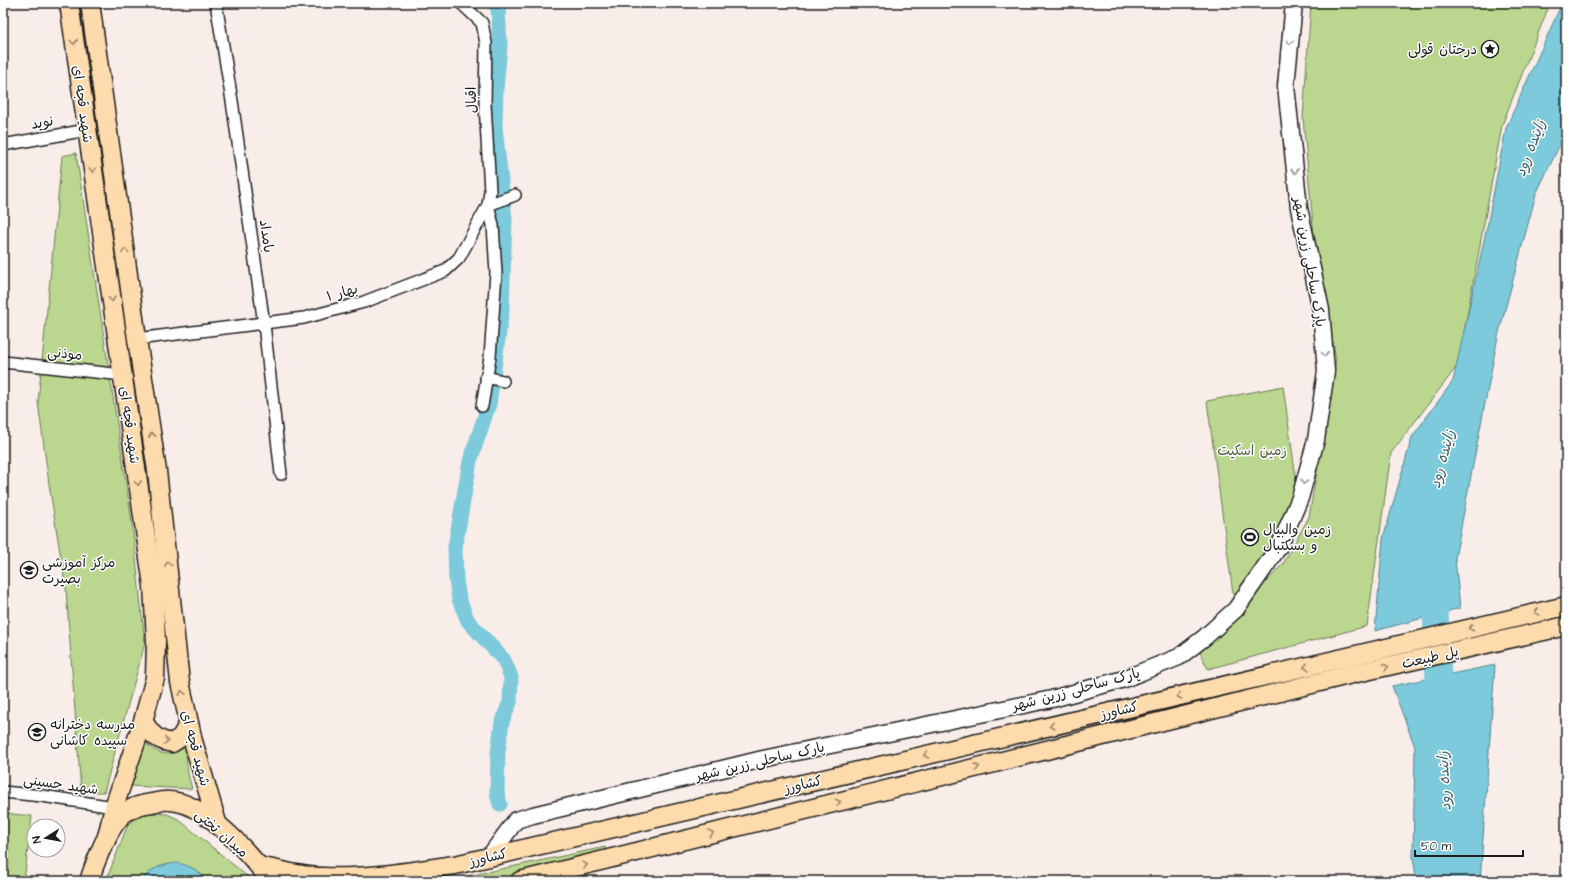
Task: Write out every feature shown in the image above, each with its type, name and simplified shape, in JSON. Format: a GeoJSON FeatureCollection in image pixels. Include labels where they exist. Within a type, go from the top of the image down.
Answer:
{"type":"FeatureCollection","features":[{"type":"Feature","properties":{"kind":"main road","name":"شهید قجه ای"},"geometry":{"type":"LineString","coordinates":[[69,3],[153,586],[156,641],[155,678],[143,721],[114,807],[106,841]]}},
{"type":"Feature","properties":{"kind":"main road","name":"شهید قجه ای"},"geometry":{"type":"LineString","coordinates":[[90,3],[157,471],[180,682],[189,723],[218,826]]}},
{"type":"Feature","properties":{"kind":"main road","name":"پل طبیعت"},"geometry":{"type":"LineString","coordinates":[[1344,658],[1566,606]]}},
{"type":"Feature","properties":{"kind":"main road","name":"پل طبیعت"},"geometry":{"type":"LineString","coordinates":[[1348,676],[1566,626]]}},
{"type":"Feature","properties":{"kind":"main road","name":"کشاورز"},"geometry":{"type":"LineString","coordinates":[[259,866],[301,875],[339,877],[404,872],[455,865],[1344,658]]}},
{"type":"Feature","properties":{"kind":"main road","name":"کشاورز"},"geometry":{"type":"LineString","coordinates":[[520,881],[1348,676]]}},
{"type":"Feature","properties":{"kind":"main road"},"geometry":{"type":"LineString","coordinates":[[143,721],[151,733],[160,741],[172,743],[181,737],[189,723]]}},
{"type":"Feature","properties":{"kind":"main road","name":"میدان تختی"},"geometry":{"type":"LineString","coordinates":[[89,881],[111,830],[125,812],[145,804],[169,801],[190,806],[208,816],[248,854],[267,875],[269,881]]}},
{"type":"Feature","properties":{"kind":"street","name":"بامداد"},"geometry":{"type":"LineString","coordinates":[[216,3],[232,101],[264,324],[281,474]]}},
{"type":"Feature","properties":{"kind":"street","name":"اقبال"},"geometry":{"type":"LineString","coordinates":[[461,3],[482,23],[486,43],[485,104],[490,192],[488,206]]}},
{"type":"Feature","properties":{"kind":"street","name":"پارک ساحلی زرین شهر"},"geometry":{"type":"LineString","coordinates":[[489,857],[516,820],[533,815],[762,759],[1052,699],[1124,679],[1180,657],[1236,609],[1280,545],[1300,498],[1316,440],[1326,370],[1321,310],[1298,208],[1286,86],[1294,3]]}},
{"type":"Feature","properties":{"kind":"street","name":"نوید"},"geometry":{"type":"LineString","coordinates":[[3,145],[87,130]]}},
{"type":"Feature","properties":{"kind":"street"},"geometry":{"type":"LineString","coordinates":[[482,406],[490,357],[496,273],[494,225],[488,206],[515,195]]}},
{"type":"Feature","properties":{"kind":"street","name":"بهار ۱"},"geometry":{"type":"LineString","coordinates":[[137,339],[304,318],[364,302],[445,271],[459,258],[488,206]]}},
{"type":"Feature","properties":{"kind":"street","name":"موذنی"},"geometry":{"type":"LineString","coordinates":[[3,362],[123,375]]}},
{"type":"Feature","properties":{"kind":"street"},"geometry":{"type":"LineString","coordinates":[[486,377],[503,381]]}},
{"type":"Feature","properties":{"kind":"street","name":"شهید حسینی"},"geometry":{"type":"LineString","coordinates":[[3,792],[42,796],[114,807]]}},
{"type":"Feature","properties":{"kind":"green space"},"geometry":{"type":"Polygon","coordinates":[[[1311,3],[1550,3],[1502,125],[1458,365],[1391,453],[1367,626],[1208,669],[1200,653],[1283,564],[1309,517],[1336,360],[1314,235],[1303,118],[1311,3]]]}},
{"type":"Feature","properties":{"kind":"green space"},"geometry":{"type":"Polygon","coordinates":[[[76,153],[132,522],[145,643],[104,792],[81,792],[66,589],[49,484],[38,402],[62,156],[76,153]]]}},
{"type":"Feature","properties":{"kind":"green space","name":"زمین اسکیت"},"geometry":{"type":"Polygon","coordinates":[[[1283,386],[1297,485],[1292,503],[1263,563],[1234,601],[1207,401],[1283,386]]]}},
{"type":"Feature","properties":{"kind":"green space"},"geometry":{"type":"Polygon","coordinates":[[[145,743],[164,754],[174,753],[185,747],[188,774],[192,789],[129,786],[145,743]]]}},
{"type":"Feature","properties":{"kind":"green space"},"geometry":{"type":"Polygon","coordinates":[[[3,813],[32,816],[32,818],[26,818],[27,858],[24,881],[3,881],[3,813]]]}},
{"type":"Feature","properties":{"kind":"green space"},"geometry":{"type":"Polygon","coordinates":[[[151,813],[167,814],[178,819],[253,881],[106,881],[128,824],[137,816],[151,813]]]}},
{"type":"Feature","properties":{"kind":"green space"},"geometry":{"type":"Polygon","coordinates":[[[605,847],[606,855],[496,881],[449,881],[473,875],[605,847]]]}},
{"type":"Feature","properties":{"kind":"water"},"geometry":{"type":"Polygon","coordinates":[[[1562,3],[1566,3],[1566,132],[1536,194],[1498,336],[1455,558],[1460,608],[1375,631],[1383,539],[1412,437],[1453,381],[1487,227],[1506,128],[1562,3]]]}},
{"type":"Feature","properties":{"kind":"water"},"geometry":{"type":"Polygon","coordinates":[[[1495,665],[1480,881],[1417,881],[1413,858],[1415,747],[1392,686],[1495,665]]]}},
{"type":"Feature","properties":{"kind":"water"},"geometry":{"type":"Polygon","coordinates":[[[178,863],[194,869],[208,881],[142,881],[149,873],[157,868],[167,864],[178,863]]]}},
{"type":"Feature","properties":{"kind":"waterway"},"geometry":{"type":"LineString","coordinates":[[494,3],[498,6],[500,46],[496,89],[495,127],[505,219],[502,310],[489,404],[470,461],[455,547],[456,580],[459,599],[468,621],[504,660],[511,677],[510,702],[502,722],[498,752],[497,793],[500,804]]}},
{"type":"Feature","properties":{"kind":"waterway","name":"زاینده رود"},"geometry":{"type":"LineString","coordinates":[[1434,579],[1440,712]]}},
{"type":"Feature","properties":{"kind":"place","name":"درختان قولی"},"geometry":{"type":"Point","coordinates":[1490,49]}},
{"type":"Feature","properties":{"kind":"place","name":"زمین والبیال و بسکتبال"},"geometry":{"type":"Point","coordinates":[1250,537]}},
{"type":"Feature","properties":{"kind":"place","name":"مرکز آموزشی بصیرت"},"geometry":{"type":"Point","coordinates":[29,570]}},
{"type":"Feature","properties":{"kind":"place","name":"مدرسه دخترانه سپیده کاشانی"},"geometry":{"type":"Point","coordinates":[37,732]}}]}
